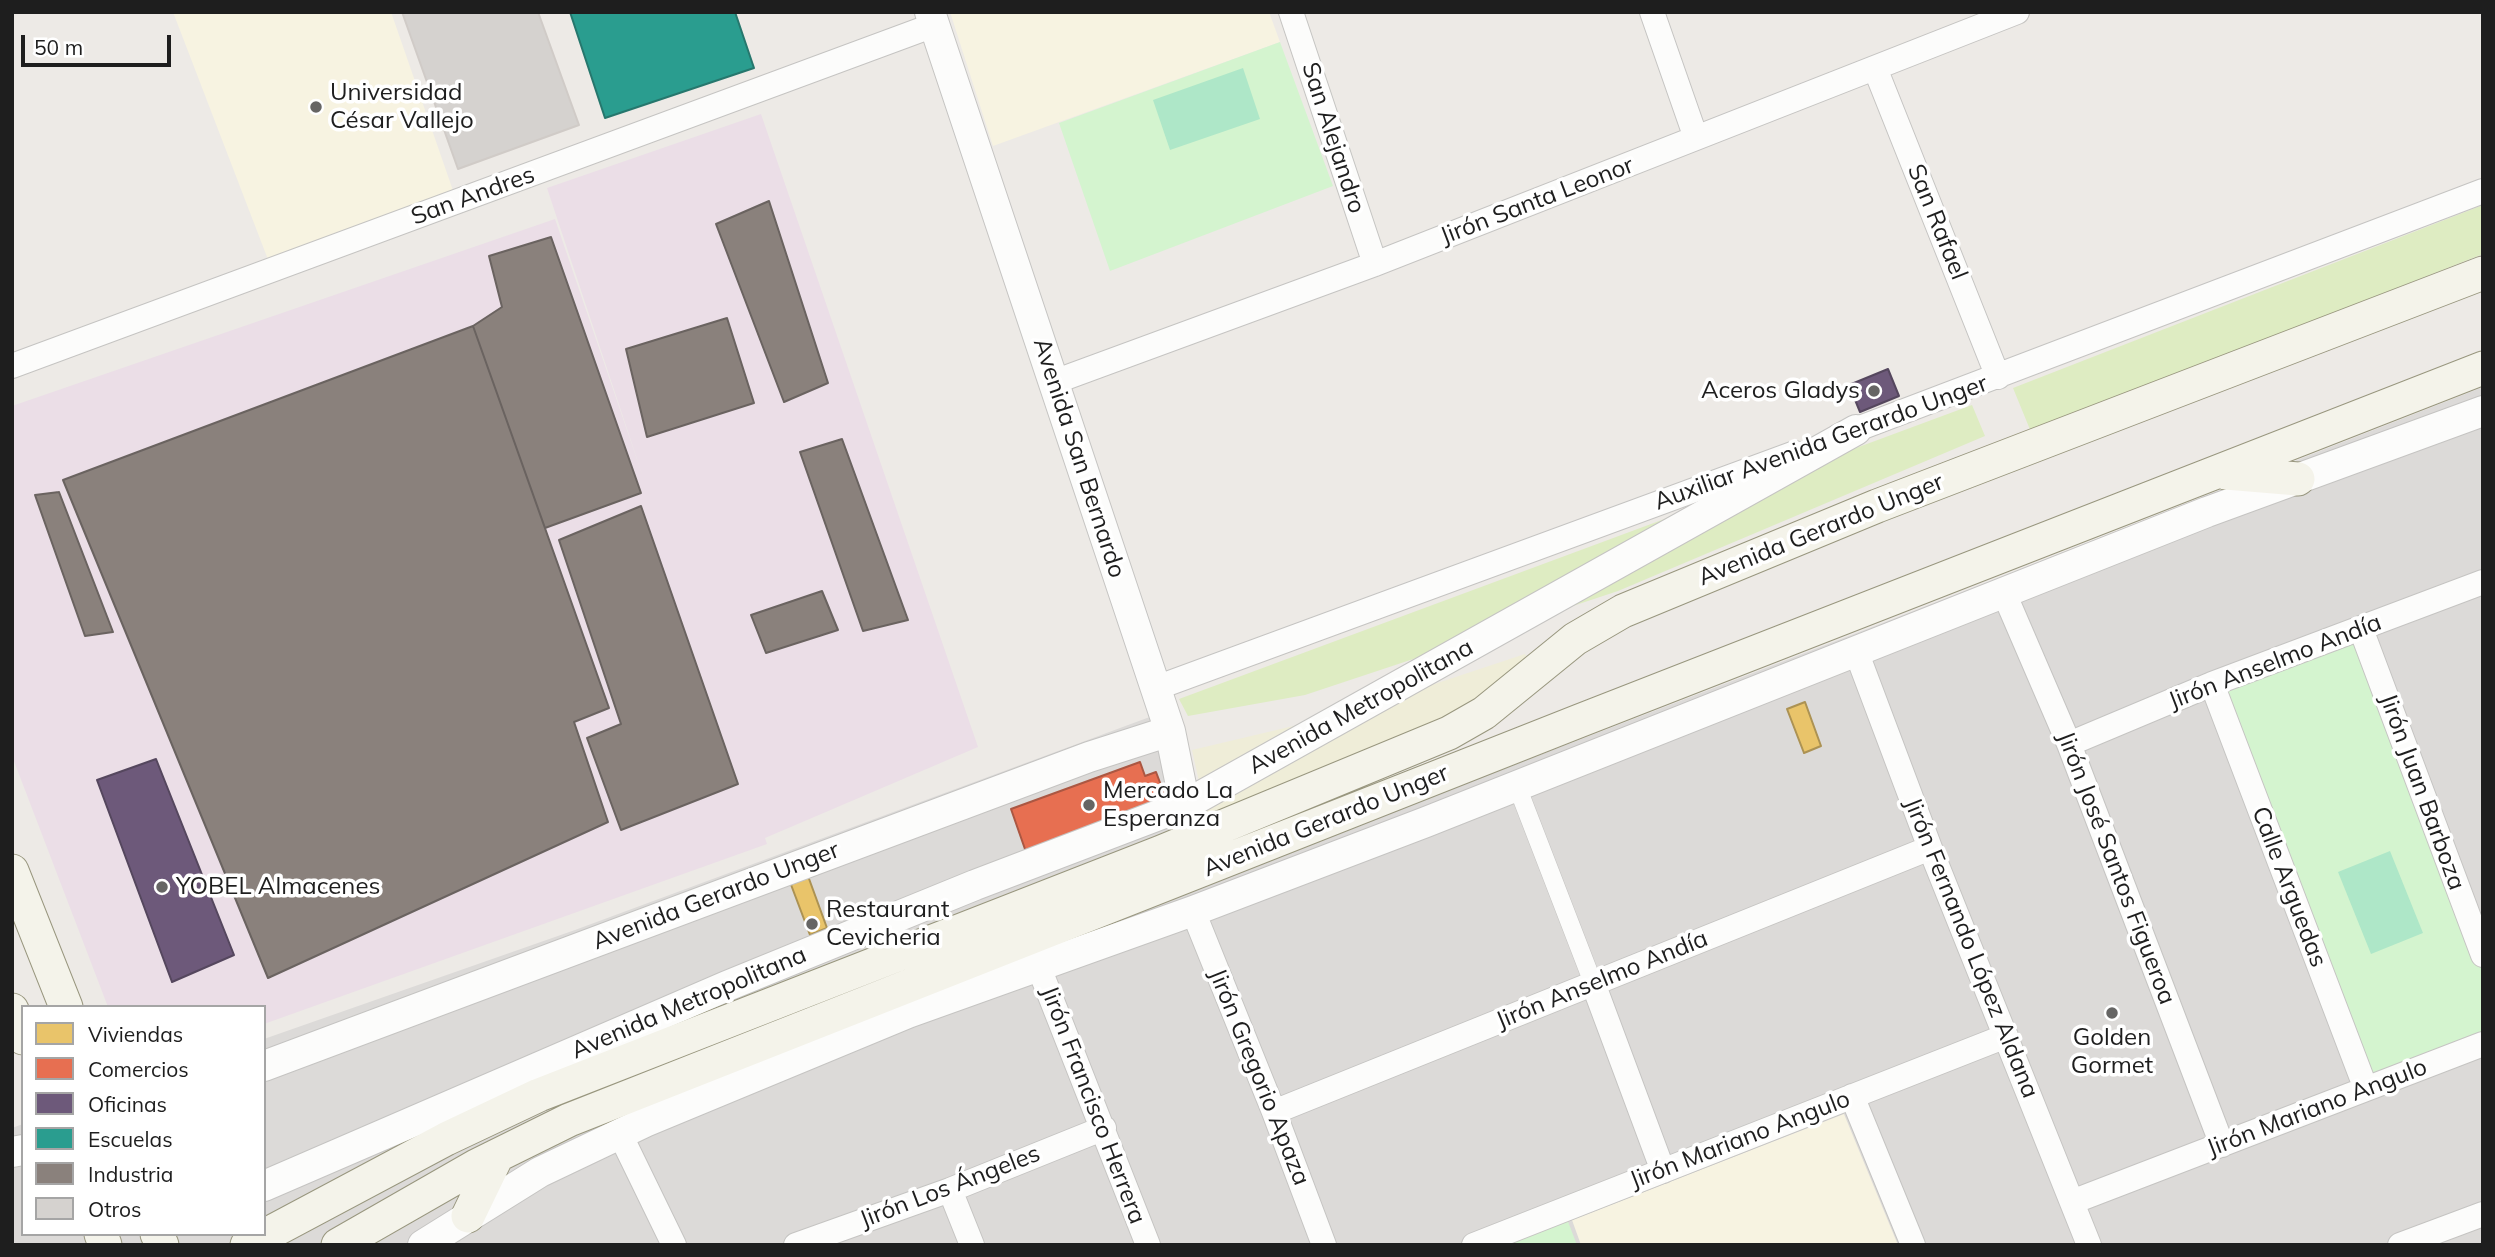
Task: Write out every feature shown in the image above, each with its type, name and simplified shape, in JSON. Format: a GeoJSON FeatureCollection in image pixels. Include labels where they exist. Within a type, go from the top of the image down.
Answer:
{"type":"FeatureCollection","features":[{"type":"Feature","properties":{"kind":"main road","name":"Avenida Gerardo Unger"},"geometry":{"type":"LineString","coordinates":[[1188,840],[1449,733],[1484,713],[1574,639],[1623,611],[1877,506],[2483,273]]}},
{"type":"Feature","properties":{"kind":"main road","name":"Avenida Gerardo Unger"},"geometry":{"type":"LineString","coordinates":[[1186,876],[2483,368]]}},
{"type":"Feature","properties":{"kind":"main road"},"geometry":{"type":"LineString","coordinates":[[2216,472],[2298,479]]}},
{"type":"Feature","properties":{"kind":"main road","name":"Avenida Metropolitana"},"geometry":{"type":"LineString","coordinates":[[266,1235],[446,1139],[539,1095],[1188,840]]}},
{"type":"Feature","properties":{"kind":"main road"},"geometry":{"type":"LineString","coordinates":[[12,871],[65,1005]]}},
{"type":"Feature","properties":{"kind":"main road"},"geometry":{"type":"LineString","coordinates":[[338,1245],[497,1156],[569,1120],[1186,876]]}},
{"type":"Feature","properties":{"kind":"main road"},"geometry":{"type":"LineString","coordinates":[[12,1010],[21,1033]]}},
{"type":"Feature","properties":{"kind":"main road"},"geometry":{"type":"LineString","coordinates":[[468,1216],[497,1156]]}},
{"type":"Feature","properties":{"kind":"main road","name":"Avenida Metropolitana"},"geometry":{"type":"LineString","coordinates":[[247,1245],[264,1236]]}},
{"type":"Feature","properties":{"kind":"street","name":"San Alejandro"},"geometry":{"type":"LineString","coordinates":[[1291,12],[1375,264]]}},
{"type":"Feature","properties":{"kind":"street"},"geometry":{"type":"LineString","coordinates":[[1652,12],[1696,138]]}},
{"type":"Feature","properties":{"kind":"street","name":"Jirón Santa Leonor"},"geometry":{"type":"LineString","coordinates":[[1054,382],[1375,264],[2017,12]]}},
{"type":"Feature","properties":{"kind":"street","name":"San Andres"},"geometry":{"type":"LineString","coordinates":[[12,366],[932,19]]}},
{"type":"Feature","properties":{"kind":"street","name":"Avenida San Bernardo"},"geometry":{"type":"LineString","coordinates":[[932,19],[1170,731],[1185,806],[1188,840],[1186,876],[1193,911]]}},
{"type":"Feature","properties":{"kind":"street","name":"San Rafael"},"geometry":{"type":"LineString","coordinates":[[1875,68],[1998,377]]}},
{"type":"Feature","properties":{"kind":"street","name":"Auxiliar Avenida Gerardo Unger"},"geometry":{"type":"LineString","coordinates":[[1156,688],[1998,377],[2483,191]]}},
{"type":"Feature","properties":{"kind":"street","name":"Avenida Gerardo Unger"},"geometry":{"type":"LineString","coordinates":[[1193,911],[1517,786],[2207,512],[2483,411]]}},
{"type":"Feature","properties":{"kind":"street","name":"Avenida Metropolitana"},"geometry":{"type":"LineString","coordinates":[[266,1185],[727,986],[975,885],[1185,806],[1856,430]]}},
{"type":"Feature","properties":{"kind":"street","name":"Jirón Anselmo Andía"},"geometry":{"type":"LineString","coordinates":[[2069,744],[2212,684],[2483,582]]}},
{"type":"Feature","properties":{"kind":"street","name":"Jirón José Santos Figueroa"},"geometry":{"type":"LineString","coordinates":[[2004,593],[2069,744],[2222,1145]]}},
{"type":"Feature","properties":{"kind":"street","name":"Jirón Juan Barboza"},"geometry":{"type":"LineString","coordinates":[[2361,629],[2483,955]]}},
{"type":"Feature","properties":{"kind":"street","name":"Jirón Fernando López Aldana"},"geometry":{"type":"LineString","coordinates":[[1856,651],[1930,848],[2089,1245]]}},
{"type":"Feature","properties":{"kind":"street","name":"Calle Arguedas"},"geometry":{"type":"LineString","coordinates":[[2212,684],[2366,1089]]}},
{"type":"Feature","properties":{"kind":"street","name":"Avenida Gerardo Unger"},"geometry":{"type":"LineString","coordinates":[[266,1065],[1089,757],[1170,731]]}},
{"type":"Feature","properties":{"kind":"street"},"geometry":{"type":"LineString","coordinates":[[1517,786],[1663,1171]]}},
{"type":"Feature","properties":{"kind":"street","name":"Jirón Anselmo Andía"},"geometry":{"type":"LineString","coordinates":[[1275,1112],[1930,848]]}},
{"type":"Feature","properties":{"kind":"street"},"geometry":{"type":"LineString","coordinates":[[423,1245],[540,1172],[645,1122],[908,1013],[1193,911]]}},
{"type":"Feature","properties":{"kind":"street","name":"Jirón Gregorio Apaza"},"geometry":{"type":"LineString","coordinates":[[1193,911],[1275,1112],[1324,1245]]}},
{"type":"Feature","properties":{"kind":"street","name":"Jirón Francisco Herrera"},"geometry":{"type":"LineString","coordinates":[[1038,965],[1148,1245]]}},
{"type":"Feature","properties":{"kind":"street","name":"Jirón Mariano Angulo"},"geometry":{"type":"LineString","coordinates":[[1474,1245],[2006,1036]]}},
{"type":"Feature","properties":{"kind":"street","name":"Jirón Mariano Angulo"},"geometry":{"type":"LineString","coordinates":[[2073,1202],[2483,1044]]}},
{"type":"Feature","properties":{"kind":"street"},"geometry":{"type":"LineString","coordinates":[[1852,1096],[1913,1245]]}},
{"type":"Feature","properties":{"kind":"street","name":"Jirón Los Ángeles"},"geometry":{"type":"LineString","coordinates":[[796,1245],[950,1190],[1104,1128]]}},
{"type":"Feature","properties":{"kind":"street"},"geometry":{"type":"LineString","coordinates":[[620,1134],[674,1245]]}},
{"type":"Feature","properties":{"kind":"street"},"geometry":{"type":"LineString","coordinates":[[950,1190],[972,1245]]}},
{"type":"Feature","properties":{"kind":"street"},"geometry":{"type":"LineString","coordinates":[[2400,1245],[2483,1214]]}},
{"type":"Feature","properties":{"kind":"shaded area","name":"Universidad César Vallejo"},"geometry":{"type":"Polygon","coordinates":[[[173,12],[391,12],[457,202],[272,270],[173,12]]]}},
{"type":"Feature","properties":{"kind":"shaded area"},"geometry":{"type":"Polygon","coordinates":[[[950,12],[1269,12],[1280,42],[993,146],[950,12]]]}},
{"type":"Feature","properties":{"kind":"shaded area"},"geometry":{"type":"Polygon","coordinates":[[[761,114],[978,747],[765,838],[767,844],[266,1023],[266,1005],[107,1005],[12,756],[12,406],[555,219],[644,480],[547,188],[761,114]]]}},
{"type":"Feature","properties":{"kind":"shaded area"},"geometry":{"type":"Polygon","coordinates":[[[2483,387],[2483,1245],[12,1245],[12,1128],[21,1125],[21,1236],[266,1236],[266,1038],[575,930],[1174,708],[1200,886],[1880,624],[2483,387]]]}},
{"type":"Feature","properties":{"kind":"shaded area"},"geometry":{"type":"Polygon","coordinates":[[[1525,654],[1530,667],[1479,704],[1207,817],[1192,750],[1344,714],[1525,654]]]}},
{"type":"Feature","properties":{"kind":"shaded area"},"geometry":{"type":"Polygon","coordinates":[[[1844,1114],[1898,1245],[1581,1245],[1572,1220],[1844,1114]]]}},
{"type":"Feature","properties":{"kind":"green space"},"geometry":{"type":"Polygon","coordinates":[[[1280,42],[1333,186],[1110,271],[1059,123],[1280,42]]]}},
{"type":"Feature","properties":{"kind":"green space"},"geometry":{"type":"Polygon","coordinates":[[[1243,68],[1260,119],[1170,150],[1153,100],[1243,68]]]}},
{"type":"Feature","properties":{"kind":"green space"},"geometry":{"type":"Polygon","coordinates":[[[2483,205],[2483,254],[2031,432],[2013,388],[2483,205]]]}},
{"type":"Feature","properties":{"kind":"green space"},"geometry":{"type":"Polygon","coordinates":[[[1972,405],[1985,436],[1618,591],[1305,695],[1188,716],[1179,699],[1972,405]]]}},
{"type":"Feature","properties":{"kind":"green space"},"geometry":{"type":"Polygon","coordinates":[[[2357,637],[2483,974],[2483,1032],[2371,1077],[2225,688],[2357,637]]]}},
{"type":"Feature","properties":{"kind":"green space"},"geometry":{"type":"Polygon","coordinates":[[[2390,851],[2423,933],[2371,954],[2338,872],[2390,851]]]}},
{"type":"Feature","properties":{"kind":"green space"},"geometry":{"type":"Polygon","coordinates":[[[1567,1219],[1577,1245],[1500,1245],[1567,1219]]]}},
{"type":"Feature","properties":{"kind":"building: Viviendas"},"geometry":{"type":"Polygon","coordinates":[[[1805,702],[1821,746],[1804,753],[1787,709],[1805,702]]]}},
{"type":"Feature","properties":{"kind":"building: Viviendas"},"geometry":{"type":"Polygon","coordinates":[[[808,876],[827,928],[810,935],[790,882],[808,876]]]}},
{"type":"Feature","properties":{"kind":"building: Comercios","name":"Mercado La Esperanza"},"geometry":{"type":"Polygon","coordinates":[[[1140,762],[1145,776],[1156,772],[1167,801],[1026,852],[1011,809],[1140,762]]]}},
{"type":"Feature","properties":{"kind":"building: Oficinas","name":"Aceros Gladys"},"geometry":{"type":"Polygon","coordinates":[[[1888,369],[1899,396],[1860,412],[1849,385],[1888,369]]]}},
{"type":"Feature","properties":{"kind":"building: Oficinas"},"geometry":{"type":"Polygon","coordinates":[[[156,759],[234,955],[172,982],[97,780],[156,759]]]}},
{"type":"Feature","properties":{"kind":"building: Escuelas"},"geometry":{"type":"Polygon","coordinates":[[[570,12],[735,12],[754,68],[605,118],[570,12]]]}},
{"type":"Feature","properties":{"kind":"building: Industria"},"geometry":{"type":"Polygon","coordinates":[[[769,201],[828,383],[784,402],[716,224],[769,201]]]}},
{"type":"Feature","properties":{"kind":"building: Industria"},"geometry":{"type":"Polygon","coordinates":[[[551,237],[641,493],[545,528],[473,326],[502,307],[489,256],[551,237]]]}},
{"type":"Feature","properties":{"kind":"building: Industria"},"geometry":{"type":"Polygon","coordinates":[[[727,318],[754,403],[647,437],[626,349],[727,318]]]}},
{"type":"Feature","properties":{"kind":"building: Industria"},"geometry":{"type":"Polygon","coordinates":[[[473,326],[609,708],[574,722],[608,822],[268,978],[63,480],[473,326]]]}},
{"type":"Feature","properties":{"kind":"building: Industria"},"geometry":{"type":"Polygon","coordinates":[[[842,439],[908,620],[863,631],[800,452],[842,439]]]}},
{"type":"Feature","properties":{"kind":"building: Industria"},"geometry":{"type":"Polygon","coordinates":[[[59,492],[113,632],[85,636],[35,495],[59,492]]]}},
{"type":"Feature","properties":{"kind":"building: Industria"},"geometry":{"type":"Polygon","coordinates":[[[641,506],[738,784],[621,830],[587,738],[621,724],[559,540],[641,506]]]}},
{"type":"Feature","properties":{"kind":"building: Industria"},"geometry":{"type":"Polygon","coordinates":[[[822,591],[838,630],[766,653],[751,615],[822,591]]]}},
{"type":"Feature","properties":{"kind":"building: Otros"},"geometry":{"type":"Polygon","coordinates":[[[402,12],[538,12],[579,125],[458,169],[402,12]]]}},
{"type":"Feature","properties":{"kind":"place","name":"Universidad César Vallejo"},"geometry":{"type":"Point","coordinates":[316,107]}},
{"type":"Feature","properties":{"kind":"place","name":"Aceros Gladys"},"geometry":{"type":"Point","coordinates":[1874,391]}},
{"type":"Feature","properties":{"kind":"place","name":"Mercado La Esperanza"},"geometry":{"type":"Point","coordinates":[1089,805]}},
{"type":"Feature","properties":{"kind":"place","name":"YOBEL Almacenes"},"geometry":{"type":"Point","coordinates":[162,887]}},
{"type":"Feature","properties":{"kind":"place","name":"Restaurant Cevicheria"},"geometry":{"type":"Point","coordinates":[812,924]}},
{"type":"Feature","properties":{"kind":"place","name":"Golden Gormet"},"geometry":{"type":"Point","coordinates":[2112,1013]}}]}
